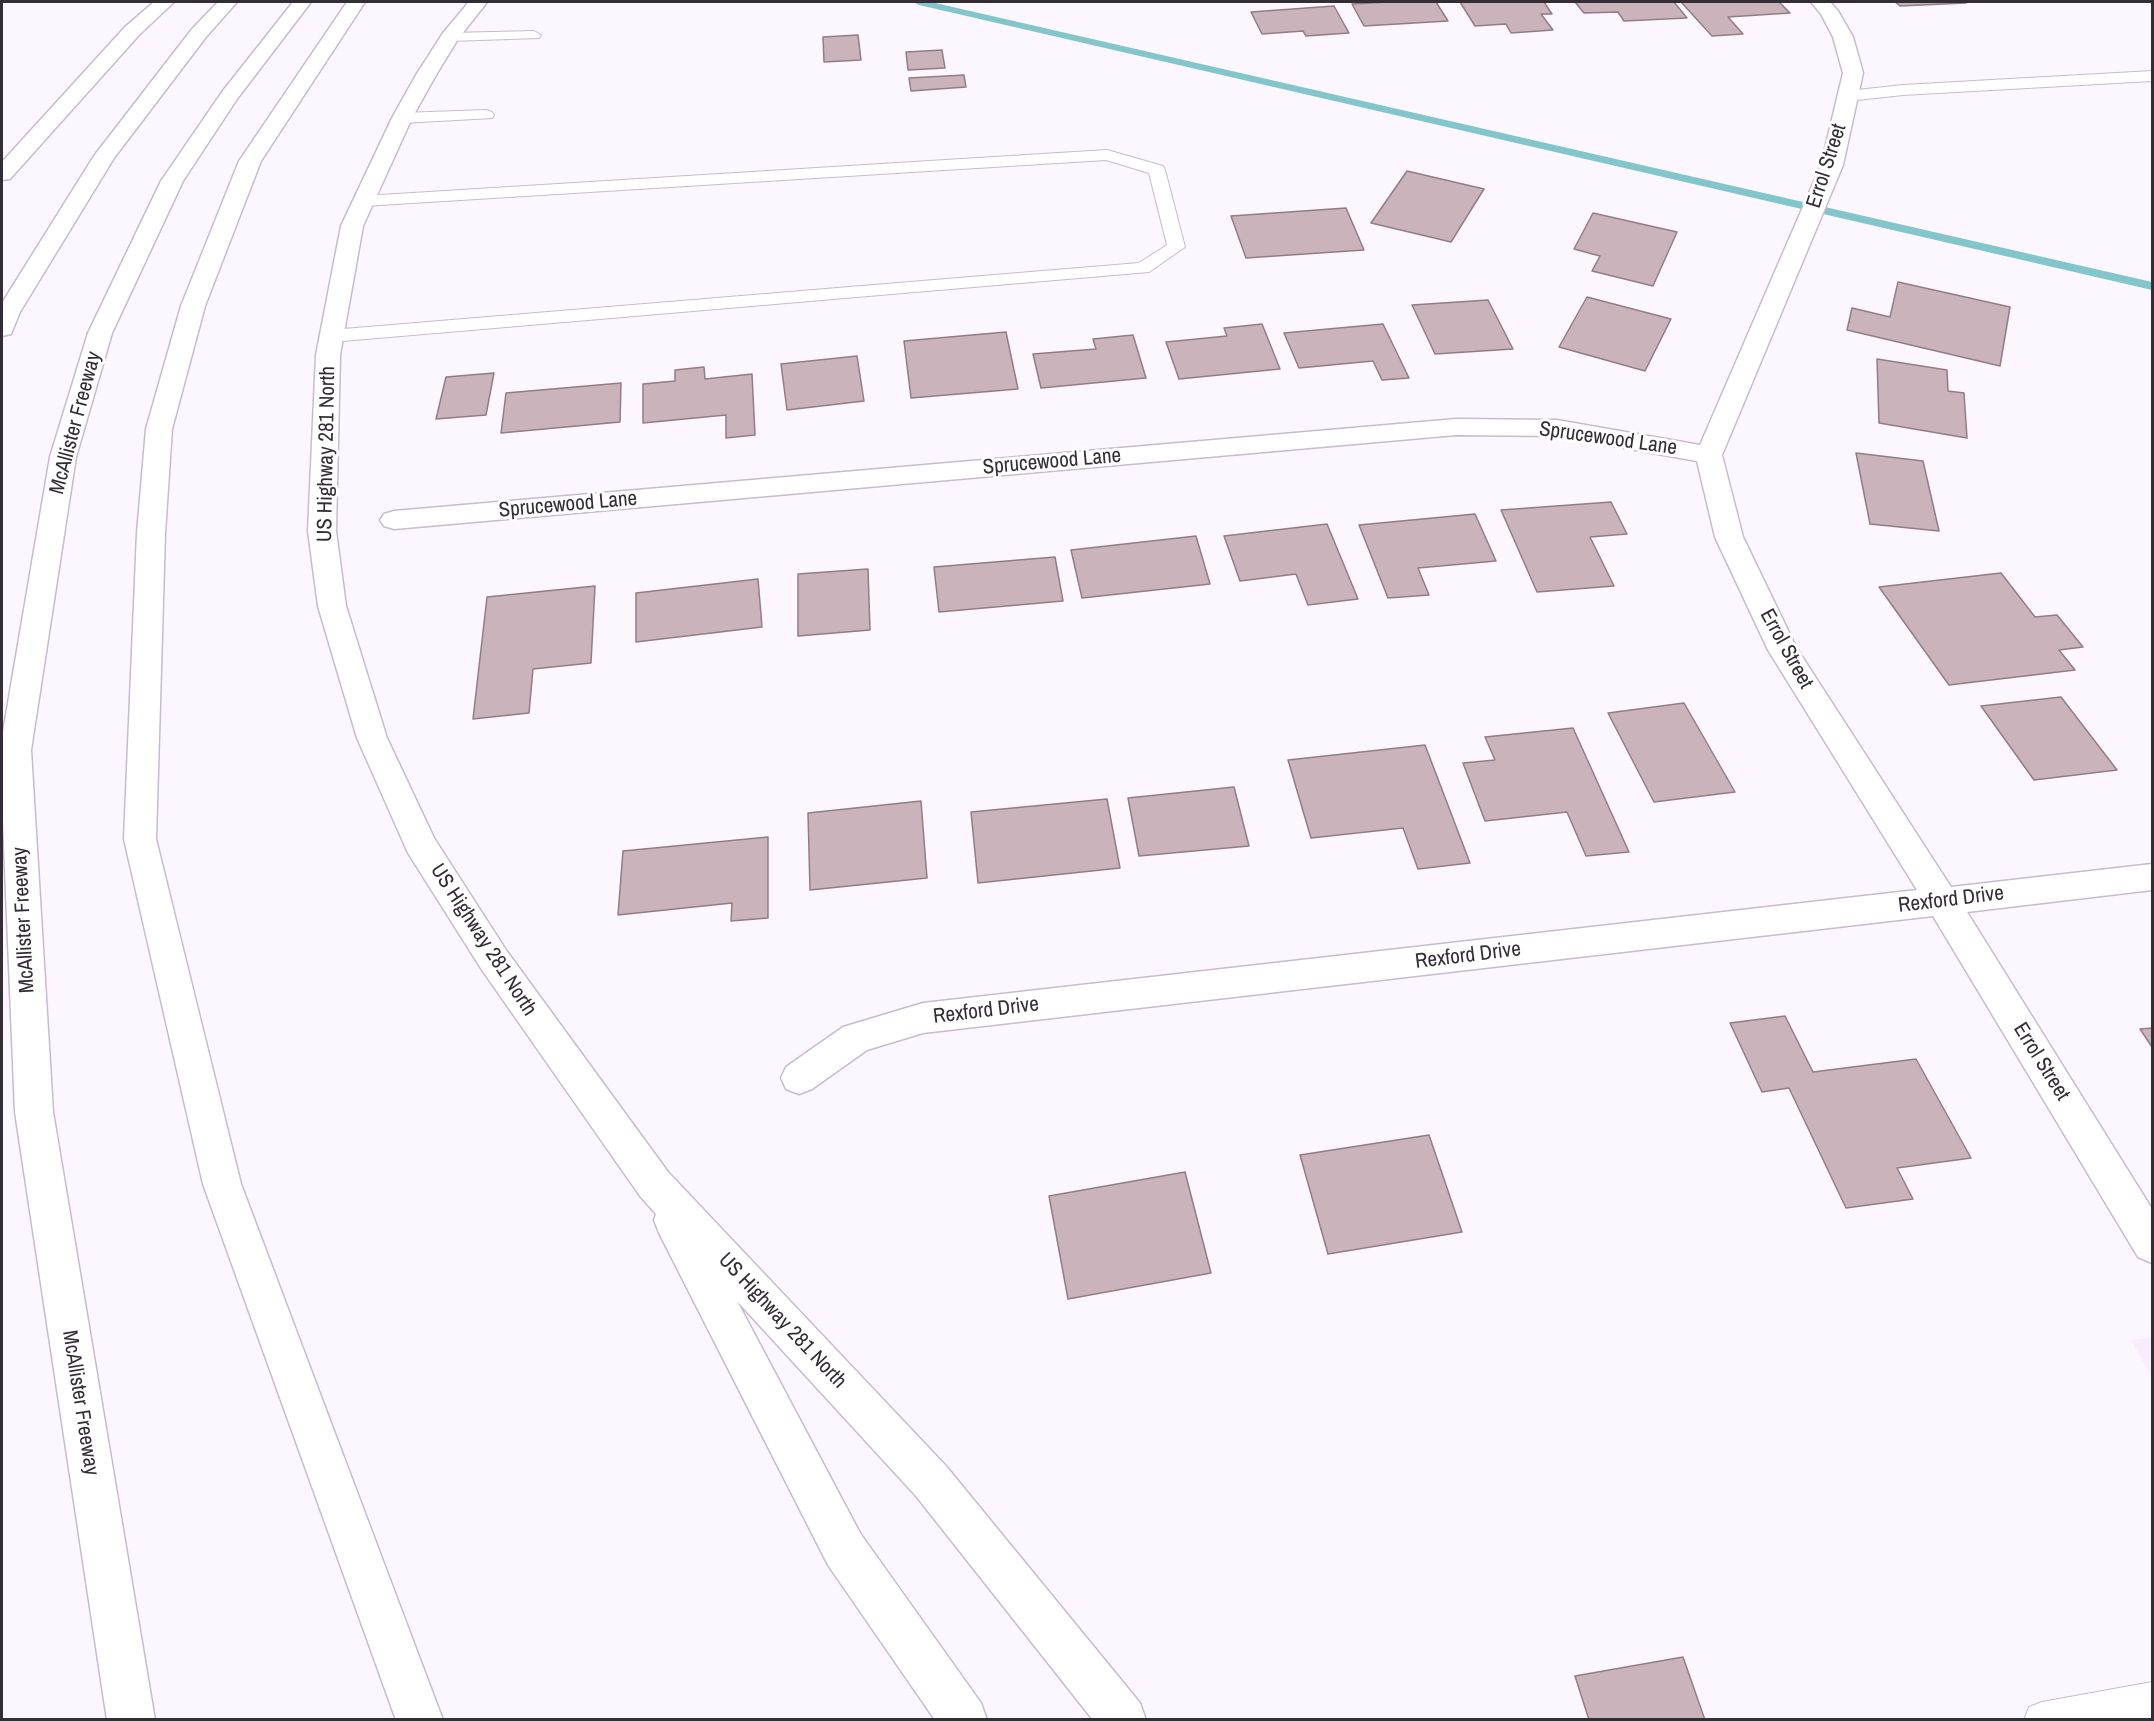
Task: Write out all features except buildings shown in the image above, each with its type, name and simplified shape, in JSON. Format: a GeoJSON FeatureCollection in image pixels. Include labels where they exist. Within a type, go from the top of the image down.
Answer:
{"type":"FeatureCollection","features":[{"type":"Feature","properties":{"kind":"main road"},"geometry":{"type":"LineString","coordinates":[[2,174],[132,31],[165,2]]}},
{"type":"Feature","properties":{"kind":"main road"},"geometry":{"type":"LineString","coordinates":[[2,329],[8,312],[105,156],[200,33],[228,2]]}},
{"type":"Feature","properties":{"kind":"main road","name":"McAllister Freeway"},"geometry":{"type":"LineString","coordinates":[[131,1719],[34,1112],[15,750],[63,457],[100,333],[172,181],[230,96],[302,2]]}},
{"type":"Feature","properties":{"kind":"main road"},"geometry":{"type":"LineString","coordinates":[[356,2],[250,161],[193,306],[159,429],[151,533],[140,839],[222,1184],[420,1719]]}},
{"type":"Feature","properties":{"kind":"main road","name":"Errol Street"},"geometry":{"type":"LineString","coordinates":[[1820,2],[1829,11],[1843,37],[1852,73],[1832,165],[1709,455],[1729,537],[1783,650],[1942,901],[2152,1244]]}},
{"type":"Feature","properties":{"kind":"main road","name":"US Highway 281 North"},"geometry":{"type":"LineString","coordinates":[[477,3],[450,37],[402,118],[352,226],[328,355],[322,531],[332,606],[372,738],[420,844],[494,960],[654,1184],[931,1481],[1122,1719]]}},
{"type":"Feature","properties":{"kind":"main road","name":"Sprucewood Lane"},"geometry":{"type":"LineString","coordinates":[[394,520],[1456,426],[1557,428],[1709,455]]}},
{"type":"Feature","properties":{"kind":"main road","name":"Rexford Drive"},"geometry":{"type":"LineString","coordinates":[[799,1078],[856,1038],[923,1018],[2152,877]]}},
{"type":"Feature","properties":{"kind":"main road"},"geometry":{"type":"LineString","coordinates":[[654,1184],[844,1549],[964,1719]]}},
{"type":"Feature","properties":{"kind":"lane"},"geometry":{"type":"LineString","coordinates":[[450,37],[534,35]]}},
{"type":"Feature","properties":{"kind":"lane"},"geometry":{"type":"LineString","coordinates":[[1848,96],[1903,90],[2152,76]]}},
{"type":"Feature","properties":{"kind":"lane"},"geometry":{"type":"LineString","coordinates":[[402,118],[486,115]]}},
{"type":"Feature","properties":{"kind":"lane"},"geometry":{"type":"LineString","coordinates":[[331,336],[1143,268],[1176,247],[1157,170],[1107,155],[364,201]]}},
{"type":"Feature","properties":{"kind":"lane"},"geometry":{"type":"LineString","coordinates":[[2042,1719],[2152,1700]]}},
{"type":"Feature","properties":{"kind":"shaded area"},"geometry":{"type":"Polygon","coordinates":[[[2152,1337],[2152,1378],[2131,1340],[2152,1337]]]}},
{"type":"Feature","properties":{"kind":"waterway"},"geometry":{"type":"LineString","coordinates":[[919,2],[2152,286]]}}]}
